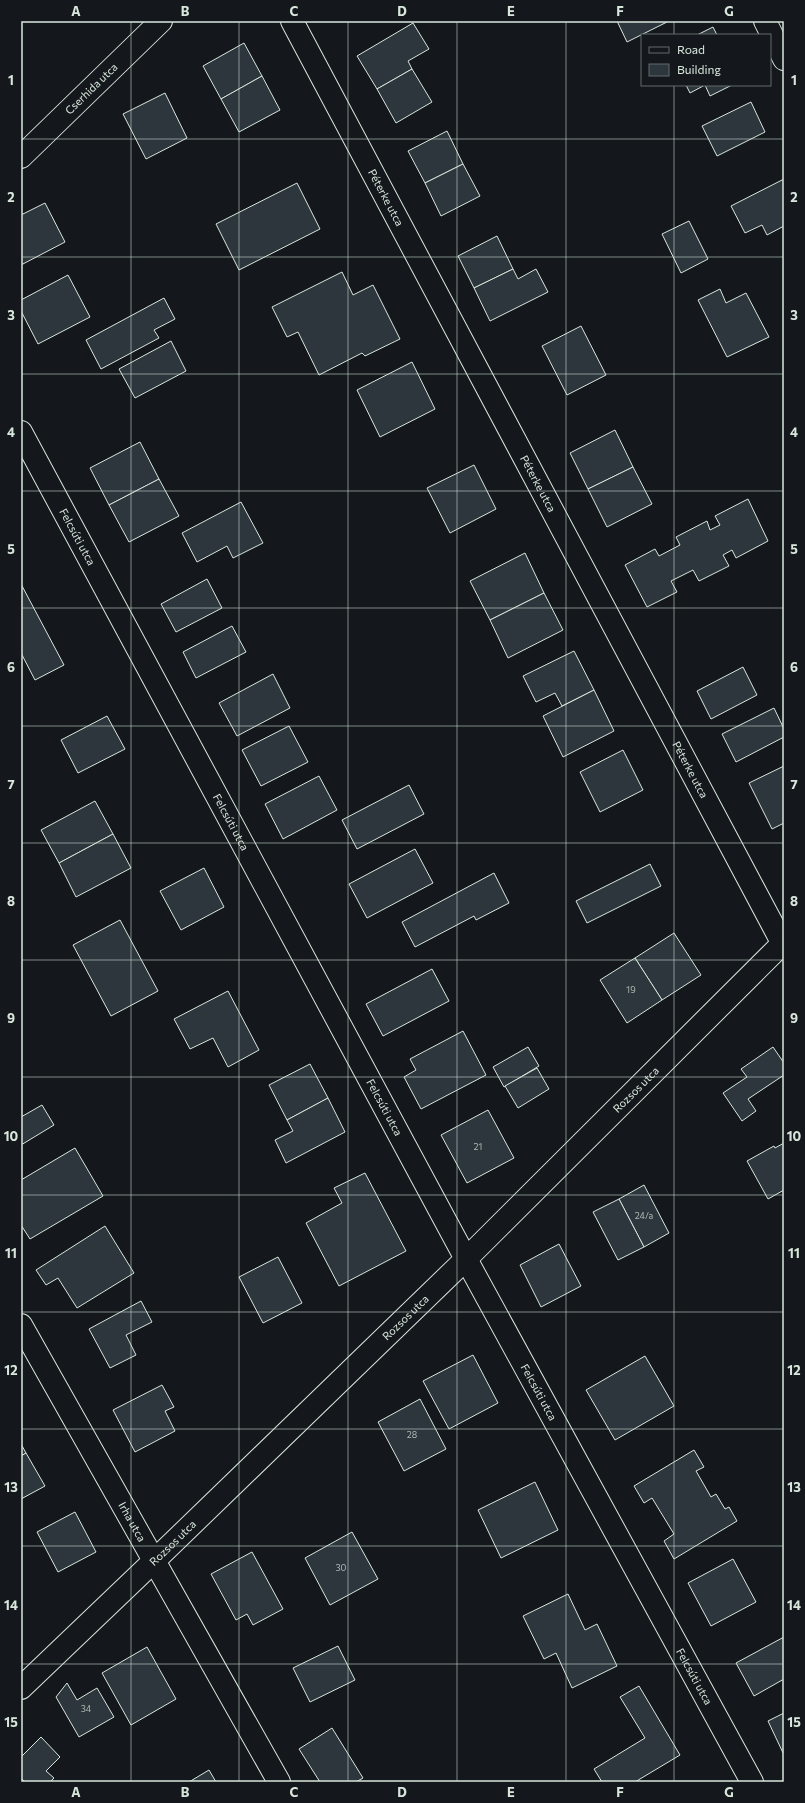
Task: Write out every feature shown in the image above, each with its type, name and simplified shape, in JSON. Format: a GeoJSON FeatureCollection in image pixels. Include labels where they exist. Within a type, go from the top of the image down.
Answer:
{"type":"FeatureCollection","features":[{"type":"Feature","properties":{"kind":"street","name":"Cserhida utca"},"geometry":{"type":"LineString","coordinates":[[21,157],[161,21]]}},
{"type":"Feature","properties":{"kind":"street","name":"Péterke utca"},"geometry":{"type":"LineString","coordinates":[[292,21],[783,944]]}},
{"type":"Feature","properties":{"kind":"street"},"geometry":{"type":"LineString","coordinates":[[765,21],[784,59]]}},
{"type":"Feature","properties":{"kind":"street","name":"Felcsúti utca"},"geometry":{"type":"LineString","coordinates":[[21,432],[466,1259],[752,1782]]}},
{"type":"Feature","properties":{"kind":"street","name":"Rozsos utca"},"geometry":{"type":"LineString","coordinates":[[21,1688],[466,1259],[783,944]]}},
{"type":"Feature","properties":{"kind":"street","name":"Irha utca"},"geometry":{"type":"LineString","coordinates":[[21,1325],[279,1782]]}},
{"type":"Feature","properties":{"kind":"building"},"geometry":{"type":"Polygon","coordinates":[[[617,21],[667,21],[667,22],[627,42],[617,21]]]}},
{"type":"Feature","properties":{"kind":"building"},"geometry":{"type":"Polygon","coordinates":[[[413,23],[429,49],[408,61],[412,69],[377,89],[357,56],[413,23]]]}},
{"type":"Feature","properties":{"kind":"building"},"geometry":{"type":"Polygon","coordinates":[[[713,27],[716,34],[699,34],[713,27]]]}},
{"type":"Feature","properties":{"kind":"building"},"geometry":{"type":"Polygon","coordinates":[[[244,43],[262,76],[221,99],[203,66],[244,43]]]}},
{"type":"Feature","properties":{"kind":"building"},"geometry":{"type":"Polygon","coordinates":[[[412,69],[432,102],[396,123],[377,89],[412,69]]]}},
{"type":"Feature","properties":{"kind":"building"},"geometry":{"type":"Polygon","coordinates":[[[262,76],[280,110],[239,132],[221,99],[262,76]]]}},
{"type":"Feature","properties":{"kind":"building"},"geometry":{"type":"Polygon","coordinates":[[[686,86],[703,86],[690,93],[686,86]]]}},
{"type":"Feature","properties":{"kind":"building"},"geometry":{"type":"Polygon","coordinates":[[[705,86],[730,86],[710,96],[705,86]]]}},
{"type":"Feature","properties":{"kind":"building"},"geometry":{"type":"Polygon","coordinates":[[[165,93],[187,138],[146,159],[123,114],[165,93]]]}},
{"type":"Feature","properties":{"kind":"building"},"geometry":{"type":"Polygon","coordinates":[[[751,102],[765,132],[717,156],[702,126],[751,102]]]}},
{"type":"Feature","properties":{"kind":"building"},"geometry":{"type":"Polygon","coordinates":[[[447,131],[463,164],[425,183],[408,151],[447,131]]]}},
{"type":"Feature","properties":{"kind":"building"},"geometry":{"type":"Polygon","coordinates":[[[463,164],[480,196],[441,216],[425,183],[463,164]]]}},
{"type":"Feature","properties":{"kind":"building"},"geometry":{"type":"Polygon","coordinates":[[[784,179],[784,226],[767,235],[762,225],[745,233],[731,206],[784,179]]]}},
{"type":"Feature","properties":{"kind":"building"},"geometry":{"type":"Polygon","coordinates":[[[297,183],[320,229],[239,270],[216,224],[297,183]]]}},
{"type":"Feature","properties":{"kind":"building"},"geometry":{"type":"Polygon","coordinates":[[[45,203],[65,242],[21,265],[21,215],[45,203]]]}},
{"type":"Feature","properties":{"kind":"building"},"geometry":{"type":"Polygon","coordinates":[[[689,221],[708,259],[681,273],[662,234],[689,221]]]}},
{"type":"Feature","properties":{"kind":"building"},"geometry":{"type":"Polygon","coordinates":[[[497,236],[513,269],[474,288],[458,256],[497,236]]]}},
{"type":"Feature","properties":{"kind":"building"},"geometry":{"type":"Polygon","coordinates":[[[513,269],[518,279],[536,269],[548,292],[490,321],[474,288],[513,269]]]}},
{"type":"Feature","properties":{"kind":"building"},"geometry":{"type":"Polygon","coordinates":[[[342,272],[353,295],[373,285],[400,339],[365,356],[362,353],[319,375],[298,332],[287,337],[272,307],[342,272]]]}},
{"type":"Feature","properties":{"kind":"building"},"geometry":{"type":"Polygon","coordinates":[[[68,275],[90,317],[38,344],[21,311],[21,300],[68,275]]]}},
{"type":"Feature","properties":{"kind":"building"},"geometry":{"type":"Polygon","coordinates":[[[720,289],[726,303],[746,293],[769,337],[727,357],[698,300],[720,289]]]}},
{"type":"Feature","properties":{"kind":"building"},"geometry":{"type":"Polygon","coordinates":[[[164,298],[175,319],[154,330],[159,338],[101,369],[86,340],[164,298]]]}},
{"type":"Feature","properties":{"kind":"building"},"geometry":{"type":"Polygon","coordinates":[[[581,326],[606,375],[567,395],[542,346],[581,326]]]}},
{"type":"Feature","properties":{"kind":"building"},"geometry":{"type":"Polygon","coordinates":[[[171,341],[186,371],[135,398],[119,369],[171,341]]]}},
{"type":"Feature","properties":{"kind":"building"},"geometry":{"type":"Polygon","coordinates":[[[412,362],[435,409],[380,437],[357,390],[412,362]]]}},
{"type":"Feature","properties":{"kind":"building"},"geometry":{"type":"Polygon","coordinates":[[[615,430],[633,467],[588,489],[570,453],[615,430]]]}},
{"type":"Feature","properties":{"kind":"building"},"geometry":{"type":"Polygon","coordinates":[[[140,442],[159,479],[109,505],[90,468],[140,442]]]}},
{"type":"Feature","properties":{"kind":"building"},"geometry":{"type":"Polygon","coordinates":[[[474,465],[496,509],[450,533],[427,488],[474,465]]]}},
{"type":"Feature","properties":{"kind":"building"},"geometry":{"type":"Polygon","coordinates":[[[633,467],[652,504],[607,527],[588,489],[633,467]]]}},
{"type":"Feature","properties":{"kind":"building"},"geometry":{"type":"Polygon","coordinates":[[[159,479],[179,516],[129,542],[109,505],[159,479]]]}},
{"type":"Feature","properties":{"kind":"building"},"geometry":{"type":"Polygon","coordinates":[[[748,499],[768,541],[736,558],[732,550],[723,555],[729,566],[699,581],[693,570],[671,581],[677,592],[647,607],[625,565],[655,549],[659,556],[680,545],[676,537],[707,521],[710,530],[720,525],[715,516],[748,499]]]}},
{"type":"Feature","properties":{"kind":"building"},"geometry":{"type":"Polygon","coordinates":[[[241,502],[263,543],[233,558],[227,546],[197,562],[182,533],[241,502]]]}},
{"type":"Feature","properties":{"kind":"building"},"geometry":{"type":"Polygon","coordinates":[[[525,553],[544,593],[490,620],[470,581],[525,553]]]}},
{"type":"Feature","properties":{"kind":"building"},"geometry":{"type":"Polygon","coordinates":[[[207,579],[222,608],[176,632],[161,604],[207,579]]]}},
{"type":"Feature","properties":{"kind":"building"},"geometry":{"type":"Polygon","coordinates":[[[21,584],[64,665],[35,680],[21,653],[21,584]]]}},
{"type":"Feature","properties":{"kind":"building"},"geometry":{"type":"Polygon","coordinates":[[[544,593],[563,630],[508,658],[490,620],[544,593]]]}},
{"type":"Feature","properties":{"kind":"building"},"geometry":{"type":"Polygon","coordinates":[[[232,626],[246,652],[196,678],[183,652],[232,626]]]}},
{"type":"Feature","properties":{"kind":"building"},"geometry":{"type":"Polygon","coordinates":[[[574,651],[594,690],[562,706],[555,693],[536,702],[523,676],[574,651]]]}},
{"type":"Feature","properties":{"kind":"building"},"geometry":{"type":"Polygon","coordinates":[[[743,667],[757,695],[711,719],[697,691],[743,667]]]}},
{"type":"Feature","properties":{"kind":"building"},"geometry":{"type":"Polygon","coordinates":[[[273,674],[290,708],[237,736],[219,703],[273,674]]]}},
{"type":"Feature","properties":{"kind":"building"},"geometry":{"type":"Polygon","coordinates":[[[594,690],[614,731],[563,757],[543,716],[594,690]]]}},
{"type":"Feature","properties":{"kind":"building"},"geometry":{"type":"Polygon","coordinates":[[[774,708],[784,729],[784,737],[736,762],[722,734],[774,708]]]}},
{"type":"Feature","properties":{"kind":"building"},"geometry":{"type":"Polygon","coordinates":[[[107,716],[125,749],[78,773],[61,740],[107,716]]]}},
{"type":"Feature","properties":{"kind":"building"},"geometry":{"type":"Polygon","coordinates":[[[289,726],[308,762],[261,786],[242,750],[289,726]]]}},
{"type":"Feature","properties":{"kind":"building"},"geometry":{"type":"Polygon","coordinates":[[[623,750],[643,790],[600,812],[580,772],[623,750]]]}},
{"type":"Feature","properties":{"kind":"building"},"geometry":{"type":"Polygon","coordinates":[[[784,766],[784,823],[772,829],[749,783],[784,766]]]}},
{"type":"Feature","properties":{"kind":"building"},"geometry":{"type":"Polygon","coordinates":[[[319,776],[337,810],[283,839],[265,804],[319,776]]]}},
{"type":"Feature","properties":{"kind":"building"},"geometry":{"type":"Polygon","coordinates":[[[409,785],[424,814],[357,849],[342,820],[409,785]]]}},
{"type":"Feature","properties":{"kind":"building"},"geometry":{"type":"Polygon","coordinates":[[[95,801],[113,834],[59,863],[41,830],[95,801]]]}},
{"type":"Feature","properties":{"kind":"building"},"geometry":{"type":"Polygon","coordinates":[[[113,834],[131,868],[76,897],[59,863],[113,834]]]}},
{"type":"Feature","properties":{"kind":"building"},"geometry":{"type":"Polygon","coordinates":[[[415,849],[433,883],[367,918],[349,884],[415,849]]]}},
{"type":"Feature","properties":{"kind":"building"},"geometry":{"type":"Polygon","coordinates":[[[650,864],[661,886],[587,923],[576,901],[650,864]]]}},
{"type":"Feature","properties":{"kind":"building"},"geometry":{"type":"Polygon","coordinates":[[[204,868],[224,907],[181,930],[160,891],[204,868]]]}},
{"type":"Feature","properties":{"kind":"building"},"geometry":{"type":"Polygon","coordinates":[[[494,873],[509,903],[476,920],[474,916],[415,947],[402,922],[494,873]]]}},
{"type":"Feature","properties":{"kind":"building"},"geometry":{"type":"Polygon","coordinates":[[[120,920],[158,991],[111,1016],[73,945],[120,920]]]}},
{"type":"Feature","properties":{"kind":"building"},"geometry":{"type":"Polygon","coordinates":[[[674,933],[701,975],[662,1000],[635,958],[674,933]]]}},
{"type":"Feature","properties":{"kind":"building"},"geometry":{"type":"Polygon","coordinates":[[[635,958],[662,1000],[627,1023],[600,980],[635,958]]]}},
{"type":"Feature","properties":{"kind":"building"},"geometry":{"type":"Polygon","coordinates":[[[432,969],[449,1001],[383,1036],[366,1004],[432,969]]]}},
{"type":"Feature","properties":{"kind":"building"},"geometry":{"type":"Polygon","coordinates":[[[228,991],[259,1050],[228,1067],[213,1038],[190,1049],[174,1019],[228,991]]]}},
{"type":"Feature","properties":{"kind":"building"},"geometry":{"type":"Polygon","coordinates":[[[463,1031],[486,1075],[421,1109],[404,1077],[416,1070],[410,1059],[463,1031]]]}},
{"type":"Feature","properties":{"kind":"building"},"geometry":{"type":"Polygon","coordinates":[[[528,1047],[539,1066],[504,1087],[493,1067],[528,1047]]]}},
{"type":"Feature","properties":{"kind":"building"},"geometry":{"type":"Polygon","coordinates":[[[773,1047],[784,1063],[784,1075],[748,1099],[756,1111],[742,1121],[723,1093],[747,1077],[741,1069],[773,1047]]]}},
{"type":"Feature","properties":{"kind":"building"},"geometry":{"type":"Polygon","coordinates":[[[310,1064],[328,1098],[287,1120],[269,1085],[310,1064]]]}},
{"type":"Feature","properties":{"kind":"building"},"geometry":{"type":"Polygon","coordinates":[[[537,1068],[549,1089],[518,1108],[505,1086],[537,1068]]]}},
{"type":"Feature","properties":{"kind":"building"},"geometry":{"type":"Polygon","coordinates":[[[328,1098],[345,1132],[286,1163],[275,1140],[293,1131],[287,1120],[328,1098]]]}},
{"type":"Feature","properties":{"kind":"building"},"geometry":{"type":"Polygon","coordinates":[[[42,1105],[54,1125],[21,1145],[21,1117],[42,1105]]]}},
{"type":"Feature","properties":{"kind":"building"},"geometry":{"type":"Polygon","coordinates":[[[488,1110],[514,1158],[467,1183],[441,1135],[488,1110]]]}},
{"type":"Feature","properties":{"kind":"building"},"geometry":{"type":"Polygon","coordinates":[[[784,1143],[784,1190],[768,1199],[747,1161],[774,1146],[775,1148],[784,1143]]]}},
{"type":"Feature","properties":{"kind":"building"},"geometry":{"type":"Polygon","coordinates":[[[75,1148],[103,1196],[30,1239],[21,1225],[21,1180],[75,1148]]]}},
{"type":"Feature","properties":{"kind":"building"},"geometry":{"type":"Polygon","coordinates":[[[365,1173],[406,1251],[339,1286],[306,1223],[342,1203],[334,1188],[365,1173]]]}},
{"type":"Feature","properties":{"kind":"building"},"geometry":{"type":"Polygon","coordinates":[[[644,1185],[669,1233],[644,1247],[619,1199],[644,1185]]]}},
{"type":"Feature","properties":{"kind":"building"},"geometry":{"type":"Polygon","coordinates":[[[619,1199],[644,1247],[618,1260],[593,1212],[619,1199]]]}},
{"type":"Feature","properties":{"kind":"building"},"geometry":{"type":"Polygon","coordinates":[[[105,1226],[134,1273],[77,1308],[58,1278],[46,1285],[36,1270],[105,1226]]]}},
{"type":"Feature","properties":{"kind":"building"},"geometry":{"type":"Polygon","coordinates":[[[559,1244],[581,1286],[541,1307],[520,1265],[559,1244]]]}},
{"type":"Feature","properties":{"kind":"building"},"geometry":{"type":"Polygon","coordinates":[[[278,1257],[302,1303],[263,1323],[239,1277],[278,1257]]]}},
{"type":"Feature","properties":{"kind":"building"},"geometry":{"type":"Polygon","coordinates":[[[141,1301],[152,1322],[126,1335],[136,1355],[110,1368],[89,1329],[141,1301]]]}},
{"type":"Feature","properties":{"kind":"building"},"geometry":{"type":"Polygon","coordinates":[[[473,1355],[498,1403],[449,1429],[423,1381],[473,1355]]]}},
{"type":"Feature","properties":{"kind":"building"},"geometry":{"type":"Polygon","coordinates":[[[645,1356],[674,1406],[615,1440],[586,1390],[645,1356]]]}},
{"type":"Feature","properties":{"kind":"building"},"geometry":{"type":"Polygon","coordinates":[[[162,1385],[174,1407],[165,1411],[175,1431],[135,1452],[113,1410],[162,1385]]]}},
{"type":"Feature","properties":{"kind":"building"},"geometry":{"type":"Polygon","coordinates":[[[420,1399],[446,1449],[404,1471],[378,1422],[420,1399]]]}},
{"type":"Feature","properties":{"kind":"building"},"geometry":{"type":"Polygon","coordinates":[[[21,1444],[26,1453],[21,1456],[21,1444]]]}},
{"type":"Feature","properties":{"kind":"building"},"geometry":{"type":"Polygon","coordinates":[[[694,1450],[704,1467],[696,1471],[711,1497],[716,1494],[725,1509],[729,1507],[737,1521],[674,1559],[664,1541],[674,1534],[652,1498],[644,1503],[634,1486],[694,1450]]]}},
{"type":"Feature","properties":{"kind":"building"},"geometry":{"type":"Polygon","coordinates":[[[26,1453],[45,1486],[21,1499],[21,1456],[26,1453]]]}},
{"type":"Feature","properties":{"kind":"building"},"geometry":{"type":"Polygon","coordinates":[[[535,1482],[558,1530],[501,1558],[478,1510],[535,1482]]]}},
{"type":"Feature","properties":{"kind":"building"},"geometry":{"type":"Polygon","coordinates":[[[75,1512],[96,1552],[58,1572],[37,1532],[75,1512]]]}},
{"type":"Feature","properties":{"kind":"building"},"geometry":{"type":"Polygon","coordinates":[[[352,1532],[378,1579],[330,1605],[305,1558],[352,1532]]]}},
{"type":"Feature","properties":{"kind":"building"},"geometry":{"type":"Polygon","coordinates":[[[252,1552],[283,1609],[253,1625],[247,1614],[236,1620],[211,1574],[252,1552]]]}},
{"type":"Feature","properties":{"kind":"building"},"geometry":{"type":"Polygon","coordinates":[[[733,1559],[756,1602],[711,1626],[688,1583],[733,1559]]]}},
{"type":"Feature","properties":{"kind":"building"},"geometry":{"type":"Polygon","coordinates":[[[568,1594],[585,1630],[597,1624],[617,1666],[572,1688],[556,1653],[544,1659],[523,1616],[568,1594]]]}},
{"type":"Feature","properties":{"kind":"building"},"geometry":{"type":"Polygon","coordinates":[[[784,1637],[784,1679],[754,1696],[736,1663],[784,1637]]]}},
{"type":"Feature","properties":{"kind":"building"},"geometry":{"type":"Polygon","coordinates":[[[338,1646],[355,1680],[310,1702],[293,1668],[338,1646]]]}},
{"type":"Feature","properties":{"kind":"building"},"geometry":{"type":"Polygon","coordinates":[[[147,1647],[176,1699],[131,1725],[102,1673],[147,1647]]]}},
{"type":"Feature","properties":{"kind":"building"},"geometry":{"type":"Polygon","coordinates":[[[67,1683],[77,1700],[97,1688],[114,1717],[79,1737],[56,1697],[67,1683]]]}},
{"type":"Feature","properties":{"kind":"building"},"geometry":{"type":"Polygon","coordinates":[[[639,1686],[680,1755],[635,1782],[602,1782],[594,1769],[645,1738],[620,1697],[639,1686]]]}},
{"type":"Feature","properties":{"kind":"building"},"geometry":{"type":"Polygon","coordinates":[[[784,1713],[784,1755],[768,1721],[784,1713]]]}},
{"type":"Feature","properties":{"kind":"building"},"geometry":{"type":"Polygon","coordinates":[[[332,1728],[363,1778],[356,1782],[320,1782],[299,1749],[332,1728]]]}},
{"type":"Feature","properties":{"kind":"building"},"geometry":{"type":"Polygon","coordinates":[[[41,1737],[60,1757],[46,1771],[54,1778],[50,1782],[25,1782],[21,1778],[21,1757],[41,1737]]]}},
{"type":"Feature","properties":{"kind":"building"},"geometry":{"type":"Polygon","coordinates":[[[209,1770],[216,1782],[189,1782],[209,1770]]]}}]}
